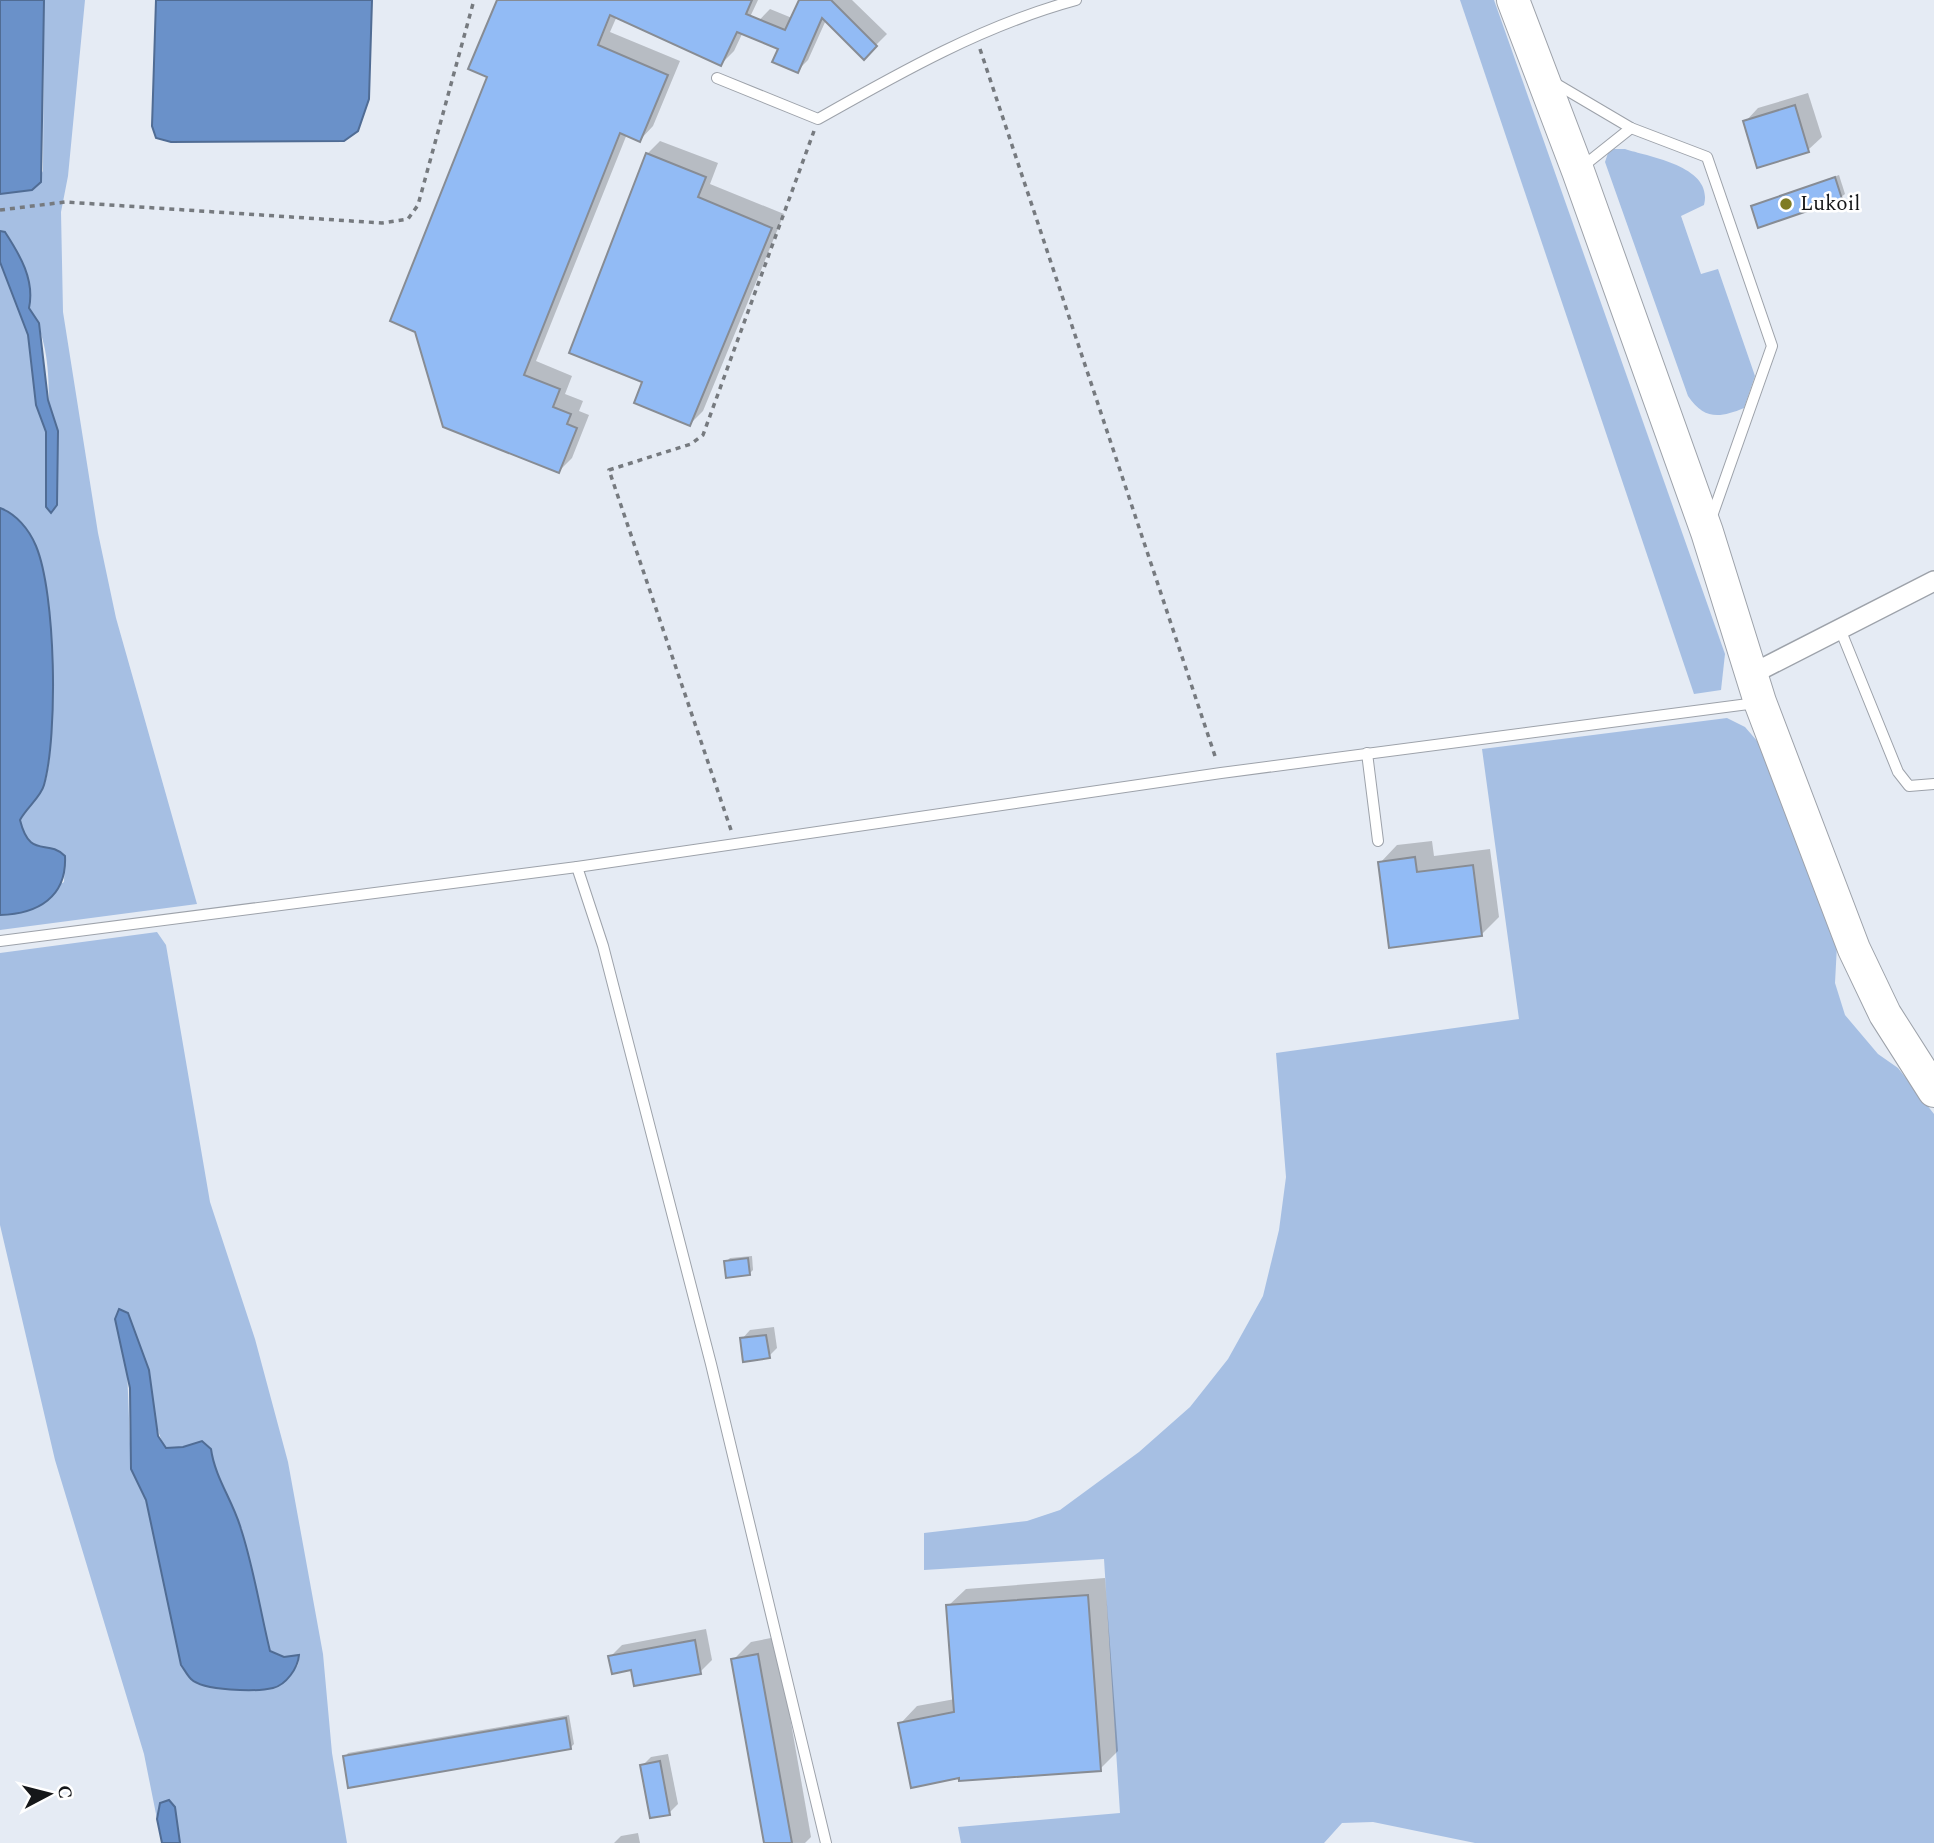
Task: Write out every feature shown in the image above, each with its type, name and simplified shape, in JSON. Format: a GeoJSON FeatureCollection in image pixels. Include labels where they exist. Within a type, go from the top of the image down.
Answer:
{"type":"FeatureCollection","features":[{"type":"Feature","properties":{"kind":"main road"},"geometry":{"type":"LineString","coordinates":[[1513,0],[1578,171],[1707,533],[1756,688],[1854,949],[1885,1014],[1930,1081]]}},
{"type":"Feature","properties":{"kind":"street"},"geometry":{"type":"LineString","coordinates":[[1756,688],[1840,629],[1934,581]]}},
{"type":"Feature","properties":{"kind":"lane"},"geometry":{"type":"LineString","coordinates":[[717,78],[818,119],[908,68],[1030,12],[1076,0]]}},
{"type":"Feature","properties":{"kind":"lane"},"geometry":{"type":"LineString","coordinates":[[1541,75],[1631,128],[1707,157],[1772,345],[1707,533]]}},
{"type":"Feature","properties":{"kind":"lane"},"geometry":{"type":"LineString","coordinates":[[1578,171],[1631,128]]}},
{"type":"Feature","properties":{"kind":"lane"},"geometry":{"type":"LineString","coordinates":[[1840,629],[1898,772],[1909,786],[1934,784]]}},
{"type":"Feature","properties":{"kind":"lane"},"geometry":{"type":"LineString","coordinates":[[0,941],[577,867],[1367,753],[1756,688]]}},
{"type":"Feature","properties":{"kind":"lane"},"geometry":{"type":"LineString","coordinates":[[1367,753],[1378,841]]}},
{"type":"Feature","properties":{"kind":"lane"},"geometry":{"type":"LineString","coordinates":[[577,867],[603,946],[711,1364],[826,1843]]}},
{"type":"Feature","properties":{"kind":"path"},"geometry":{"type":"LineString","coordinates":[[0,210],[65,202],[382,223],[408,219],[418,205],[474,0]]}},
{"type":"Feature","properties":{"kind":"path"},"geometry":{"type":"LineString","coordinates":[[976,37],[1221,773]]}},
{"type":"Feature","properties":{"kind":"path"},"geometry":{"type":"LineString","coordinates":[[736,844],[609,470],[691,443],[703,435],[818,119]]}},
{"type":"Feature","properties":{"kind":"shaded area"},"geometry":{"type":"Polygon","coordinates":[[[0,0],[44,0],[41,182],[32,190],[0,194],[0,0]]]}},
{"type":"Feature","properties":{"kind":"shaded area"},"geometry":{"type":"Polygon","coordinates":[[[44,0],[85,0],[68,176],[61,212],[63,312],[98,533],[116,618],[197,904],[0,930],[0,915],[9,915],[64,882],[65,856],[58,851],[34,845],[24,833],[20,820],[42,790],[48,773],[52,709],[49,630],[46,594],[36,546],[21,524],[0,508],[0,262],[28,335],[36,405],[46,432],[47,457],[47,361],[38,324],[29,308],[30,288],[25,268],[5,232],[0,231],[0,194],[32,190],[43,171],[44,0]]]}},
{"type":"Feature","properties":{"kind":"shaded area"},"geometry":{"type":"Polygon","coordinates":[[[156,0],[372,0],[369,99],[358,131],[344,141],[171,142],[156,138],[152,126],[156,0]]]}},
{"type":"Feature","properties":{"kind":"shaded area"},"geometry":{"type":"Polygon","coordinates":[[[1460,0],[1494,0],[1725,654],[1721,690],[1694,694],[1460,0]]]}},
{"type":"Feature","properties":{"kind":"shaded area"},"geometry":{"type":"Polygon","coordinates":[[[1614,149],[1625,149],[1677,165],[1699,181],[1704,192],[1704,205],[1681,216],[1701,274],[1718,269],[1755,376],[1744,408],[1727,414],[1713,415],[1700,409],[1688,396],[1605,162],[1608,153],[1614,149]]]}},
{"type":"Feature","properties":{"kind":"shaded area"},"geometry":{"type":"Polygon","coordinates":[[[0,231],[5,232],[25,268],[30,288],[29,308],[39,323],[48,400],[58,431],[57,505],[51,513],[46,507],[46,432],[36,405],[28,335],[0,262],[0,231]]]}},
{"type":"Feature","properties":{"kind":"shaded area"},"geometry":{"type":"Polygon","coordinates":[[[0,508],[21,523],[36,546],[43,568],[51,630],[53,700],[48,762],[44,785],[20,820],[24,832],[34,844],[52,848],[65,856],[61,882],[48,901],[26,911],[0,915],[0,508]]]}},
{"type":"Feature","properties":{"kind":"shaded area"},"geometry":{"type":"Polygon","coordinates":[[[1727,718],[1745,727],[1758,742],[1837,945],[1835,983],[1845,1015],[1878,1054],[1898,1068],[1934,1114],[1934,1843],[1475,1843],[1373,1822],[1342,1823],[1324,1843],[961,1843],[958,1827],[1120,1813],[1104,1559],[924,1570],[924,1533],[1027,1521],[1060,1510],[1139,1452],[1190,1407],[1228,1359],[1263,1296],[1279,1230],[1286,1177],[1276,1053],[1519,1019],[1482,749],[1727,718]]]}},
{"type":"Feature","properties":{"kind":"shaded area"},"geometry":{"type":"Polygon","coordinates":[[[157,932],[166,945],[210,1202],[255,1339],[288,1462],[323,1654],[332,1753],[347,1843],[180,1843],[175,1807],[160,1803],[157,1819],[144,1754],[55,1460],[0,1225],[0,953],[157,932]],[[143,1358],[127,1368],[131,1469],[146,1500],[159,1554],[284,1682],[298,1665],[299,1656],[284,1657],[270,1651],[246,1544],[216,1470],[211,1449],[202,1441],[183,1447],[166,1448],[157,1426],[148,1368],[143,1358]]]}},
{"type":"Feature","properties":{"kind":"shaded area"},"geometry":{"type":"Polygon","coordinates":[[[119,1309],[128,1313],[149,1370],[158,1436],[166,1448],[183,1447],[202,1441],[211,1449],[216,1470],[246,1544],[270,1651],[284,1657],[299,1655],[290,1675],[278,1686],[243,1690],[206,1686],[191,1679],[181,1665],[146,1500],[131,1469],[130,1388],[115,1319],[119,1309]]]}},
{"type":"Feature","properties":{"kind":"shaded area"},"geometry":{"type":"Polygon","coordinates":[[[169,1800],[175,1807],[180,1843],[162,1843],[157,1819],[160,1803],[169,1800]]]}},
{"type":"Feature","properties":{"kind":"building"},"geometry":{"type":"Polygon","coordinates":[[[497,0],[752,0],[746,14],[785,30],[799,0],[831,0],[877,46],[864,60],[822,18],[798,73],[772,62],[778,49],[737,32],[721,66],[610,15],[598,45],[668,75],[640,142],[620,133],[524,375],[560,389],[553,407],[571,414],[567,424],[577,428],[559,473],[443,427],[415,332],[390,321],[487,77],[468,69],[497,0]]]}},
{"type":"Feature","properties":{"kind":"building"},"geometry":{"type":"Polygon","coordinates":[[[1795,105],[1809,152],[1757,168],[1743,121],[1795,105]]]}},
{"type":"Feature","properties":{"kind":"building"},"geometry":{"type":"Polygon","coordinates":[[[646,153],[706,177],[698,197],[772,228],[690,426],[634,403],[642,382],[569,353],[646,153]]]}},
{"type":"Feature","properties":{"kind":"building"},"geometry":{"type":"Polygon","coordinates":[[[1835,177],[1842,199],[1758,228],[1751,206],[1835,177]]]}},
{"type":"Feature","properties":{"kind":"building"},"geometry":{"type":"Polygon","coordinates":[[[1415,857],[1417,872],[1473,865],[1482,936],[1389,948],[1378,862],[1415,857]]]}},
{"type":"Feature","properties":{"kind":"building"},"geometry":{"type":"Polygon","coordinates":[[[748,1258],[750,1275],[726,1278],[724,1261],[748,1258]]]}},
{"type":"Feature","properties":{"kind":"building"},"geometry":{"type":"Polygon","coordinates":[[[766,1335],[770,1358],[743,1362],[740,1338],[766,1335]]]}},
{"type":"Feature","properties":{"kind":"building"},"geometry":{"type":"Polygon","coordinates":[[[1088,1595],[1101,1771],[959,1781],[959,1778],[911,1788],[898,1723],[954,1712],[946,1605],[1088,1595]]]}},
{"type":"Feature","properties":{"kind":"building"},"geometry":{"type":"Polygon","coordinates":[[[695,1640],[701,1674],[634,1686],[631,1670],[612,1674],[608,1656],[695,1640]]]}},
{"type":"Feature","properties":{"kind":"building"},"geometry":{"type":"Polygon","coordinates":[[[758,1654],[792,1843],[764,1843],[731,1659],[758,1654]]]}},
{"type":"Feature","properties":{"kind":"building"},"geometry":{"type":"Polygon","coordinates":[[[566,1718],[571,1749],[348,1788],[343,1756],[566,1718]]]}},
{"type":"Feature","properties":{"kind":"building"},"geometry":{"type":"Polygon","coordinates":[[[660,1761],[670,1815],[650,1818],[640,1765],[660,1761]]]}},
{"type":"Feature","properties":{"kind":"place","name":"Lukoil"},"geometry":{"type":"Point","coordinates":[1786,204]}}]}
